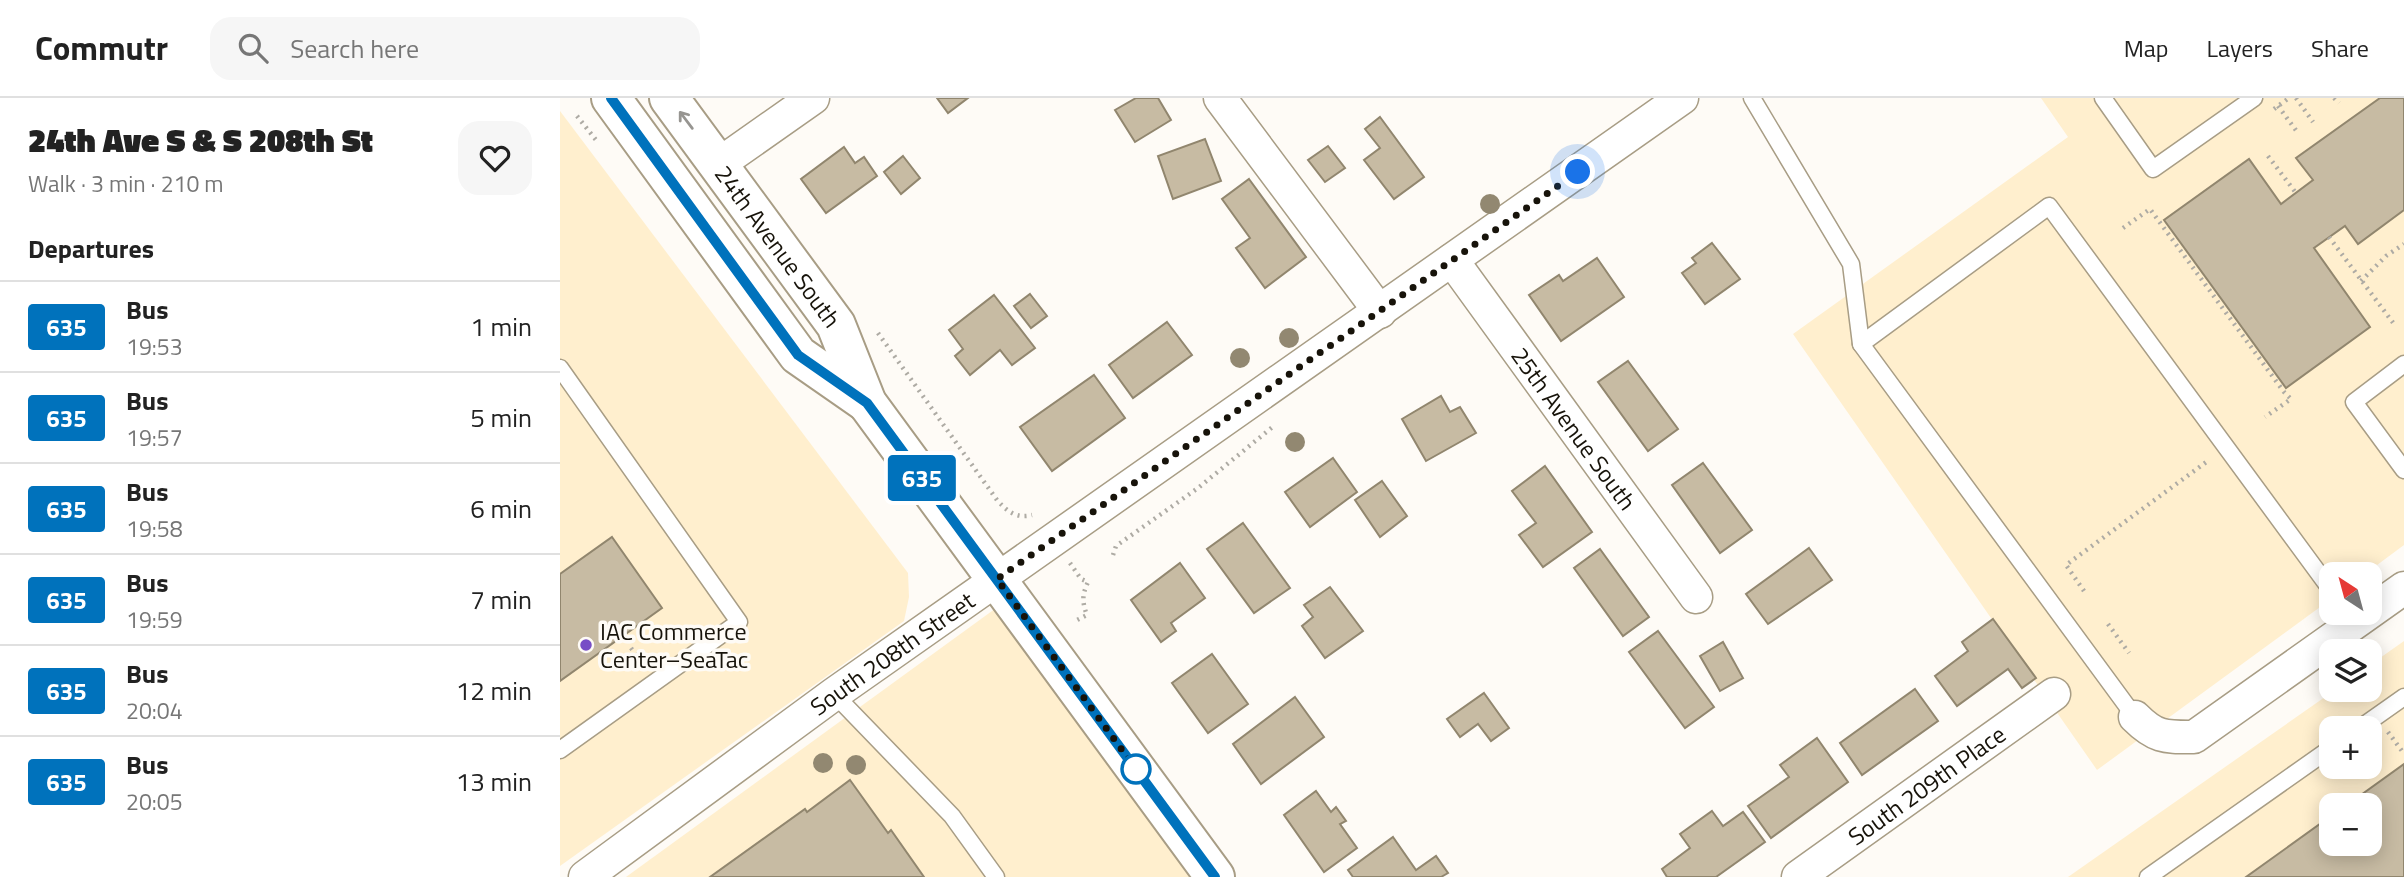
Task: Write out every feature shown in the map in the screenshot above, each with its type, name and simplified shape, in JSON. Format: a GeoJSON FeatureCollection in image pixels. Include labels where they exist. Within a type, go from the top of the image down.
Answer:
{"type":"FeatureCollection","features":[{"type":"Feature","properties":{"kind":"street","name":"24th Avenue South"},"geometry":{"type":"LineString","coordinates":[[611,98],[798,355],[867,403]]}},
{"type":"Feature","properties":{"kind":"street","name":"24th Avenue South"},"geometry":{"type":"LineString","coordinates":[[670,98],[836,325],[867,403],[1215,877]]}},
{"type":"Feature","properties":{"kind":"street"},"geometry":{"type":"LineString","coordinates":[[719,164],[813,98]]}},
{"type":"Feature","properties":{"kind":"street"},"geometry":{"type":"LineString","coordinates":[[1220,98],[1380,312]]}},
{"type":"Feature","properties":{"kind":"street","name":"South 208th Street"},"geometry":{"type":"LineString","coordinates":[[585,877],[834,694],[1682,98]]}},
{"type":"Feature","properties":{"kind":"street","name":"25th Avenue South"},"geometry":{"type":"LineString","coordinates":[[1452,260],[1696,597]]}},
{"type":"Feature","properties":{"kind":"street"},"geometry":{"type":"LineString","coordinates":[[2382,600],[2404,588]]}},
{"type":"Feature","properties":{"kind":"street"},"geometry":{"type":"LineString","coordinates":[[2135,717],[2150,733],[2194,737],[2342,625]]}},
{"type":"Feature","properties":{"kind":"street","name":"South 209th Place"},"geometry":{"type":"LineString","coordinates":[[1798,877],[2054,694]]}},
{"type":"Feature","properties":{"kind":"lane"},"geometry":{"type":"LineString","coordinates":[[1752,98],[1851,264],[1861,344],[2135,717]]}},
{"type":"Feature","properties":{"kind":"lane"},"geometry":{"type":"LineString","coordinates":[[2103,98],[2153,169],[2254,98]]}},
{"type":"Feature","properties":{"kind":"lane"},"geometry":{"type":"LineString","coordinates":[[1861,344],[2049,206],[2319,574]]}},
{"type":"Feature","properties":{"kind":"lane"},"geometry":{"type":"LineString","coordinates":[[2404,364],[2354,402],[2404,470]]}},
{"type":"Feature","properties":{"kind":"lane"},"geometry":{"type":"LineString","coordinates":[[560,368],[739,622],[560,750]]}},
{"type":"Feature","properties":{"kind":"lane"},"geometry":{"type":"LineString","coordinates":[[834,694],[952,816],[996,877]]}},
{"type":"Feature","properties":{"kind":"lane"},"geometry":{"type":"LineString","coordinates":[[2377,716],[2404,697]]}},
{"type":"Feature","properties":{"kind":"lane"},"geometry":{"type":"LineString","coordinates":[[2148,877],[2319,756]]}},
{"type":"Feature","properties":{"kind":"path"},"geometry":{"type":"LineString","coordinates":[[2289,98],[2278,106],[2298,133]]}},
{"type":"Feature","properties":{"kind":"path"},"geometry":{"type":"LineString","coordinates":[[2296,98],[2313,122]]}},
{"type":"Feature","properties":{"kind":"path"},"geometry":{"type":"LineString","coordinates":[[2268,156],[2296,193]]}},
{"type":"Feature","properties":{"kind":"path"},"geometry":{"type":"LineString","coordinates":[[2123,228],[2150,209],[2291,399],[2265,417]]}},
{"type":"Feature","properties":{"kind":"path"},"geometry":{"type":"LineString","coordinates":[[2329,237],[2393,324]]}},
{"type":"Feature","properties":{"kind":"path"},"geometry":{"type":"LineString","coordinates":[[2361,281],[2386,256],[2404,244]]}},
{"type":"Feature","properties":{"kind":"path"},"geometry":{"type":"LineString","coordinates":[[2084,591],[2066,565],[2217,454]]}},
{"type":"Feature","properties":{"kind":"path"},"geometry":{"type":"LineString","coordinates":[[1009,513],[1028,517],[1038,514]]}},
{"type":"Feature","properties":{"kind":"path"},"geometry":{"type":"LineString","coordinates":[[1077,620],[1087,615],[1082,602],[1088,582],[1081,579]]}},
{"type":"Feature","properties":{"kind":"path"},"geometry":{"type":"LineString","coordinates":[[2108,624],[2129,653]]}},
{"type":"Feature","properties":{"kind":"path"},"geometry":{"type":"LineString","coordinates":[[2388,732],[2402,751]]}},
{"type":"Feature","properties":{"kind":"shaded area"},"geometry":{"type":"Polygon","coordinates":[[[2041,98],[2404,98],[2404,545],[2381,562],[2319,562],[2319,608],[2097,770],[1793,334],[2068,137],[2041,98]]]}},
{"type":"Feature","properties":{"kind":"shaded area"},"geometry":{"type":"Polygon","coordinates":[[[560,111],[908,573],[909,597],[904,621],[560,866],[560,111]]]}},
{"type":"Feature","properties":{"kind":"shaded area"},"geometry":{"type":"Polygon","coordinates":[[[1003,603],[1196,877],[626,877],[1003,603]]]}},
{"type":"Feature","properties":{"kind":"shaded area"},"geometry":{"type":"Polygon","coordinates":[[[2404,641],[2404,877],[2068,877],[2319,701],[2382,702],[2382,657],[2404,641]]]}},
{"type":"Feature","properties":{"kind":"building"},"geometry":{"type":"Polygon","coordinates":[[[937,98],[968,98],[948,113],[937,98]]]}},
{"type":"Feature","properties":{"kind":"building"},"geometry":{"type":"Polygon","coordinates":[[[1136,98],[1158,98],[1171,120],[1135,142],[1115,110],[1136,98]]]}},
{"type":"Feature","properties":{"kind":"building"},"geometry":{"type":"Polygon","coordinates":[[[2380,98],[2404,98],[2404,210],[2358,244],[2345,226],[2314,248],[2370,327],[2286,388],[2164,220],[2249,159],[2281,204],[2313,180],[2296,158],[2380,98]]]}},
{"type":"Feature","properties":{"kind":"building"},"geometry":{"type":"Polygon","coordinates":[[[1380,117],[1424,177],[1394,199],[1364,160],[1380,148],[1365,129],[1380,117]]]}},
{"type":"Feature","properties":{"kind":"building"},"geometry":{"type":"Polygon","coordinates":[[[1205,139],[1221,181],[1173,199],[1158,156],[1205,139]]]}},
{"type":"Feature","properties":{"kind":"building"},"geometry":{"type":"Polygon","coordinates":[[[1328,146],[1345,168],[1325,182],[1308,160],[1328,146]]]}},
{"type":"Feature","properties":{"kind":"building"},"geometry":{"type":"Polygon","coordinates":[[[844,147],[855,163],[864,157],[877,176],[826,213],[801,179],[844,147]]]}},
{"type":"Feature","properties":{"kind":"building"},"geometry":{"type":"Polygon","coordinates":[[[903,156],[920,178],[901,194],[884,172],[903,156]]]}},
{"type":"Feature","properties":{"kind":"building"},"geometry":{"type":"Polygon","coordinates":[[[1249,179],[1306,257],[1265,288],[1236,248],[1250,238],[1222,199],[1249,179]]]}},
{"type":"Feature","properties":{"kind":"building"},"geometry":{"type":"Polygon","coordinates":[[[1712,243],[1740,279],[1705,304],[1682,273],[1696,263],[1692,258],[1712,243]]]}},
{"type":"Feature","properties":{"kind":"building"},"geometry":{"type":"Polygon","coordinates":[[[1597,258],[1624,297],[1561,341],[1529,295],[1559,275],[1563,281],[1597,258]]]}},
{"type":"Feature","properties":{"kind":"building"},"geometry":{"type":"Polygon","coordinates":[[[1030,294],[1047,316],[1031,328],[1014,306],[1030,294]]]}},
{"type":"Feature","properties":{"kind":"building"},"geometry":{"type":"Polygon","coordinates":[[[994,295],[1035,348],[1012,365],[1000,350],[970,375],[955,356],[963,349],[949,330],[994,295]]]}},
{"type":"Feature","properties":{"kind":"building"},"geometry":{"type":"Polygon","coordinates":[[[1167,322],[1192,355],[1133,398],[1109,365],[1167,322]]]}},
{"type":"Feature","properties":{"kind":"building"},"geometry":{"type":"Polygon","coordinates":[[[1628,361],[1678,429],[1648,451],[1598,382],[1628,361]]]}},
{"type":"Feature","properties":{"kind":"building"},"geometry":{"type":"Polygon","coordinates":[[[1094,375],[1125,418],[1052,471],[1020,427],[1094,375]]]}},
{"type":"Feature","properties":{"kind":"building"},"geometry":{"type":"Polygon","coordinates":[[[1441,396],[1450,412],[1460,407],[1476,433],[1426,461],[1402,419],[1441,396]]]}},
{"type":"Feature","properties":{"kind":"building"},"geometry":{"type":"Polygon","coordinates":[[[1333,458],[1357,492],[1310,527],[1285,492],[1333,458]]]}},
{"type":"Feature","properties":{"kind":"building"},"geometry":{"type":"Polygon","coordinates":[[[1703,463],[1752,530],[1720,553],[1672,485],[1703,463]]]}},
{"type":"Feature","properties":{"kind":"building"},"geometry":{"type":"Polygon","coordinates":[[[1545,466],[1592,532],[1543,567],[1519,535],[1536,523],[1512,491],[1545,466]]]}},
{"type":"Feature","properties":{"kind":"building"},"geometry":{"type":"Polygon","coordinates":[[[1382,481],[1407,516],[1380,537],[1355,500],[1382,481]]]}},
{"type":"Feature","properties":{"kind":"building"},"geometry":{"type":"Polygon","coordinates":[[[1243,523],[1290,588],[1254,613],[1207,549],[1243,523]]]}},
{"type":"Feature","properties":{"kind":"building","name":"IAC Commerce Center–SeaTac"},"geometry":{"type":"Polygon","coordinates":[[[612,537],[662,608],[560,681],[560,574],[612,537]]]}},
{"type":"Feature","properties":{"kind":"building"},"geometry":{"type":"Polygon","coordinates":[[[1809,548],[1832,580],[1768,624],[1746,594],[1809,548]]]}},
{"type":"Feature","properties":{"kind":"building"},"geometry":{"type":"Polygon","coordinates":[[[1600,549],[1649,617],[1623,636],[1574,568],[1600,549]]]}},
{"type":"Feature","properties":{"kind":"building"},"geometry":{"type":"Polygon","coordinates":[[[1180,563],[1205,598],[1171,623],[1176,631],[1161,642],[1131,600],[1180,563]]]}},
{"type":"Feature","properties":{"kind":"building"},"geometry":{"type":"Polygon","coordinates":[[[1330,587],[1363,631],[1325,658],[1302,626],[1313,617],[1304,605],[1330,587]]]}},
{"type":"Feature","properties":{"kind":"building"},"geometry":{"type":"Polygon","coordinates":[[[1993,619],[2036,678],[2022,688],[2008,669],[1957,706],[1935,676],[1968,651],[1962,642],[1993,619]]]}},
{"type":"Feature","properties":{"kind":"building"},"geometry":{"type":"Polygon","coordinates":[[[1658,631],[1714,707],[1685,728],[1629,652],[1658,631]]]}},
{"type":"Feature","properties":{"kind":"building"},"geometry":{"type":"Polygon","coordinates":[[[1723,642],[1743,678],[1720,691],[1700,656],[1723,642]]]}},
{"type":"Feature","properties":{"kind":"building"},"geometry":{"type":"Polygon","coordinates":[[[1212,654],[1248,704],[1208,733],[1172,683],[1212,654]]]}},
{"type":"Feature","properties":{"kind":"building"},"geometry":{"type":"Polygon","coordinates":[[[1915,689],[1938,721],[1862,775],[1840,743],[1915,689]]]}},
{"type":"Feature","properties":{"kind":"building"},"geometry":{"type":"Polygon","coordinates":[[[1484,693],[1509,728],[1491,741],[1478,724],[1460,737],[1447,719],[1484,693]]]}},
{"type":"Feature","properties":{"kind":"building"},"geometry":{"type":"Polygon","coordinates":[[[1295,697],[1324,737],[1261,784],[1233,744],[1295,697]]]}},
{"type":"Feature","properties":{"kind":"building"},"geometry":{"type":"Polygon","coordinates":[[[1817,738],[1848,782],[1771,838],[1748,806],[1789,777],[1780,765],[1817,738]]]}},
{"type":"Feature","properties":{"kind":"building"},"geometry":{"type":"Polygon","coordinates":[[[2404,764],[2404,877],[2246,877],[2319,825],[2319,856],[2382,856],[2382,793],[2364,793],[2404,764]]]}},
{"type":"Feature","properties":{"kind":"building"},"geometry":{"type":"Polygon","coordinates":[[[850,780],[888,833],[891,830],[924,877],[710,877],[805,809],[807,812],[850,780]]]}},
{"type":"Feature","properties":{"kind":"building"},"geometry":{"type":"Polygon","coordinates":[[[1316,791],[1331,812],[1336,807],[1346,821],[1340,824],[1357,848],[1324,872],[1284,815],[1316,791]]]}},
{"type":"Feature","properties":{"kind":"building"},"geometry":{"type":"Polygon","coordinates":[[[1712,811],[1723,826],[1743,812],[1765,842],[1716,877],[1667,877],[1662,869],[1690,848],[1680,834],[1712,811]]]}},
{"type":"Feature","properties":{"kind":"building"},"geometry":{"type":"Polygon","coordinates":[[[1393,837],[1416,870],[1436,856],[1448,873],[1441,877],[1353,877],[1348,870],[1393,837]]]}},
{"type":"Feature","properties":{"kind":"bus line","name":"635"},"geometry":{"type":"LineString","coordinates":[[611,98],[798,355],[867,403],[1215,877]]}},
{"type":"Feature","properties":{"kind":"place","name":"IAC Commerce Center–SeaTac"},"geometry":{"type":"Point","coordinates":[586,645]}},
{"type":"Feature","properties":{"kind":"route"},"geometry":{"type":"LineString","coordinates":[[1136,769],[997,579],[1578,172]]}}]}
